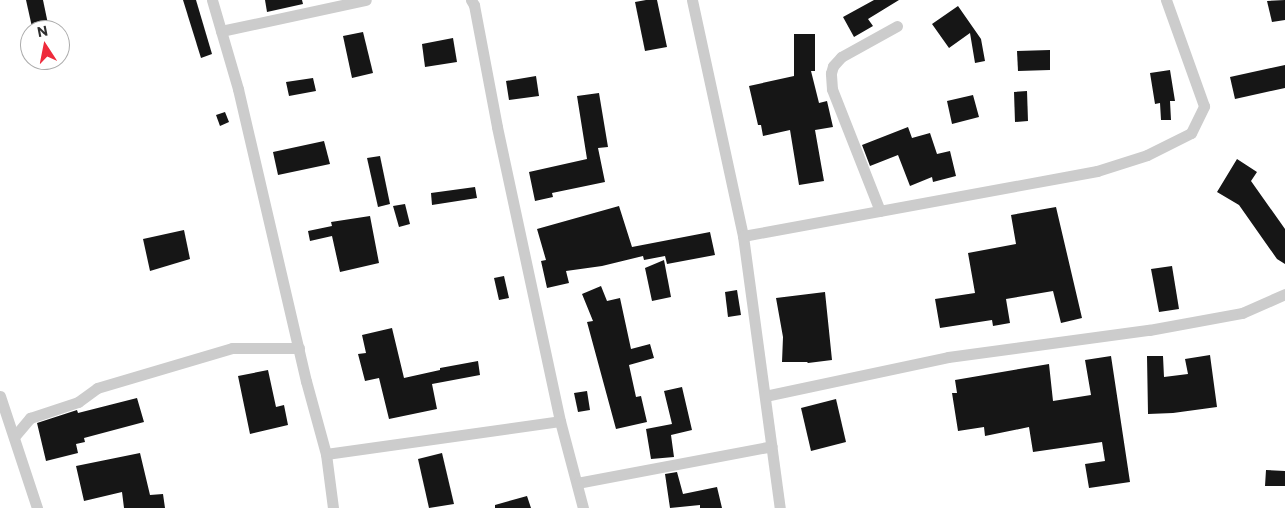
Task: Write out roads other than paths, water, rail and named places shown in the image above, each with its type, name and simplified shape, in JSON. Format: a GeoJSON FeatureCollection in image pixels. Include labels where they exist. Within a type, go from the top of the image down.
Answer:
{"type":"FeatureCollection","features":[{"type":"Feature","properties":{"kind":"street"},"geometry":{"type":"LineString","coordinates":[[212,0],[238,89],[326,454],[333,508]]}},
{"type":"Feature","properties":{"kind":"street"},"geometry":{"type":"LineString","coordinates":[[221,31],[366,0]]}},
{"type":"Feature","properties":{"kind":"street"},"geometry":{"type":"LineString","coordinates":[[471,0],[474,5],[560,421],[583,508]]}},
{"type":"Feature","properties":{"kind":"street"},"geometry":{"type":"LineString","coordinates":[[692,0],[744,236],[780,508]]}},
{"type":"Feature","properties":{"kind":"street"},"geometry":{"type":"LineString","coordinates":[[744,236],[1097,171],[1147,155],[1191,133],[1204,106],[1166,0]]}},
{"type":"Feature","properties":{"kind":"street"},"geometry":{"type":"LineString","coordinates":[[880,210],[832,89],[831,73],[833,66],[841,57],[897,26]]}},
{"type":"Feature","properties":{"kind":"street"},"geometry":{"type":"LineString","coordinates":[[765,396],[948,357],[1149,330],[1242,313],[1285,294]]}},
{"type":"Feature","properties":{"kind":"street"},"geometry":{"type":"LineString","coordinates":[[14,437],[30,418],[78,402],[97,388],[232,348],[299,348]]}},
{"type":"Feature","properties":{"kind":"street"},"geometry":{"type":"LineString","coordinates":[[0,396],[37,508]]}},
{"type":"Feature","properties":{"kind":"street"},"geometry":{"type":"LineString","coordinates":[[326,454],[560,421]]}},
{"type":"Feature","properties":{"kind":"street"},"geometry":{"type":"LineString","coordinates":[[577,483],[772,446]]}}]}
